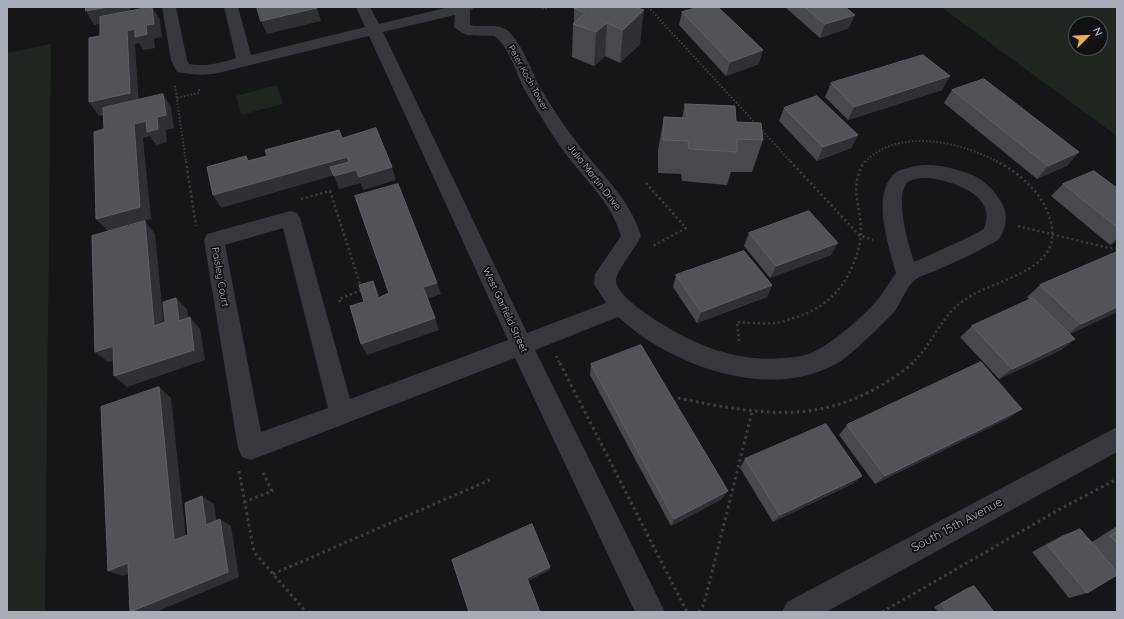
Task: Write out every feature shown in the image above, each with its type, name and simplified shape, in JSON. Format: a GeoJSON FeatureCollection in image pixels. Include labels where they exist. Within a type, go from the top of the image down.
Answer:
{"type":"FeatureCollection","features":[{"type":"Feature","properties":{"kind":"street"},"geometry":{"type":"LineString","coordinates":[[169,7],[179,60],[183,68],[195,71],[211,70],[465,8]]}},
{"type":"Feature","properties":{"kind":"street"},"geometry":{"type":"LineString","coordinates":[[231,7],[245,61]]}},
{"type":"Feature","properties":{"kind":"street","name":"West Garfield Street"},"geometry":{"type":"LineString","coordinates":[[363,7],[521,344],[650,612]]}},
{"type":"Feature","properties":{"kind":"street","name":"Peter Koch Tower"},"geometry":{"type":"LineString","coordinates":[[465,8],[462,27],[467,30],[498,32],[503,35],[513,49],[533,90],[560,132]]}},
{"type":"Feature","properties":{"kind":"street","name":"Julia Martin Drive"},"geometry":{"type":"LineString","coordinates":[[560,132],[615,201],[627,222],[631,236],[628,243],[606,274],[605,284],[620,307],[657,334],[695,353],[732,365],[764,370],[805,366],[828,357],[850,340],[886,305],[907,274]]}},
{"type":"Feature","properties":{"kind":"street"},"geometry":{"type":"LineString","coordinates":[[928,171],[960,177],[974,184],[984,192],[996,212],[997,221],[991,234],[970,246],[907,274],[901,251],[892,206],[895,185],[902,177],[916,172],[928,171]]}},
{"type":"Feature","properties":{"kind":"street","name":"Paisley Court"},"geometry":{"type":"LineString","coordinates":[[251,448],[214,240],[290,218],[342,414]]}},
{"type":"Feature","properties":{"kind":"street"},"geometry":{"type":"LineString","coordinates":[[251,448],[620,307]]}},
{"type":"Feature","properties":{"kind":"street","name":"South 15th Avenue"},"geometry":{"type":"LineString","coordinates":[[797,612],[1117,439]]}},
{"type":"Feature","properties":{"kind":"path"},"geometry":{"type":"LineString","coordinates":[[542,9],[551,7]]}},
{"type":"Feature","properties":{"kind":"path"},"geometry":{"type":"LineString","coordinates":[[648,7],[862,236],[901,251]]}},
{"type":"Feature","properties":{"kind":"path"},"geometry":{"type":"LineString","coordinates":[[678,398],[752,412],[795,413],[838,406],[883,387],[914,362],[946,316],[962,301],[984,287],[1022,274],[1037,264],[1049,252],[1054,235],[1046,207],[1037,194],[1024,180],[1007,167],[962,146],[933,141],[908,141],[886,147],[872,154],[863,164],[856,180],[856,196],[862,236],[848,276],[829,302],[806,314],[777,323],[737,322],[739,342],[735,346]]}},
{"type":"Feature","properties":{"kind":"path"},"geometry":{"type":"LineString","coordinates":[[301,199],[330,191],[362,290],[339,299],[341,307]]}},
{"type":"Feature","properties":{"kind":"path"},"geometry":{"type":"LineString","coordinates":[[997,221],[1109,248],[1117,248]]}},
{"type":"Feature","properties":{"kind":"path"},"geometry":{"type":"LineString","coordinates":[[546,336],[686,612]]}},
{"type":"Feature","properties":{"kind":"path"},"geometry":{"type":"LineString","coordinates":[[699,612],[704,604],[752,412]]}},
{"type":"Feature","properties":{"kind":"path"},"geometry":{"type":"LineString","coordinates":[[244,502],[272,491],[251,448]]}},
{"type":"Feature","properties":{"kind":"path"},"geometry":{"type":"LineString","coordinates":[[273,574],[492,479]]}},
{"type":"Feature","properties":{"kind":"path"},"geometry":{"type":"LineString","coordinates":[[882,612],[1060,509],[1117,479]]}},
{"type":"Feature","properties":{"kind":"shaded area"},"geometry":{"type":"Polygon","coordinates":[[[941,7],[1117,7],[1117,136],[941,7]]]}},
{"type":"Feature","properties":{"kind":"shaded area"},"geometry":{"type":"Polygon","coordinates":[[[51,44],[45,612],[7,612],[7,53],[51,44]]]}},
{"type":"Feature","properties":{"kind":"shaded area"},"geometry":{"type":"Polygon","coordinates":[[[277,85],[283,104],[241,115],[236,96],[277,85]]]}},
{"type":"Feature","properties":{"kind":"building"},"geometry":{"type":"Polygon","coordinates":[[[86,7],[108,7],[86,11],[86,7]]]}},
{"type":"Feature","properties":{"kind":"building"},"geometry":{"type":"Polygon","coordinates":[[[152,7],[154,24],[146,25],[147,34],[135,37],[135,29],[127,31],[130,93],[89,102],[89,38],[100,36],[100,17],[152,7]]]}},
{"type":"Feature","properties":{"kind":"building"},"geometry":{"type":"Polygon","coordinates":[[[257,7],[316,7],[317,8],[261,21],[257,7]]]}},
{"type":"Feature","properties":{"kind":"building"},"geometry":{"type":"Polygon","coordinates":[[[634,7],[644,10],[623,30],[607,23],[596,32],[573,24],[585,13],[574,8],[634,7]]]}},
{"type":"Feature","properties":{"kind":"building"},"geometry":{"type":"Polygon","coordinates":[[[700,7],[718,7],[763,50],[730,62],[682,12],[700,7]]]}},
{"type":"Feature","properties":{"kind":"building"},"geometry":{"type":"Polygon","coordinates":[[[805,7],[845,7],[855,15],[825,24],[805,7]]]}},
{"type":"Feature","properties":{"kind":"building"},"geometry":{"type":"Polygon","coordinates":[[[923,55],[950,76],[854,107],[831,83],[923,55]]]}},
{"type":"Feature","properties":{"kind":"building"},"geometry":{"type":"Polygon","coordinates":[[[984,79],[1079,152],[1048,166],[952,90],[984,79]]]}},
{"type":"Feature","properties":{"kind":"building"},"geometry":{"type":"Polygon","coordinates":[[[163,94],[166,115],[157,117],[158,129],[147,132],[146,121],[134,124],[140,207],[96,219],[94,132],[104,129],[103,108],[163,94]]]}},
{"type":"Feature","properties":{"kind":"building"},"geometry":{"type":"Polygon","coordinates":[[[817,96],[858,135],[823,147],[784,108],[817,96]]]}},
{"type":"Feature","properties":{"kind":"building"},"geometry":{"type":"Polygon","coordinates":[[[685,104],[735,106],[736,122],[761,123],[763,140],[737,139],[737,152],[689,149],[688,141],[663,140],[664,117],[687,118],[685,104]]]}},
{"type":"Feature","properties":{"kind":"building"},"geometry":{"type":"Polygon","coordinates":[[[376,128],[392,167],[359,177],[356,170],[334,176],[330,167],[349,162],[347,157],[213,195],[207,167],[246,156],[248,161],[267,156],[265,150],[339,130],[342,138],[376,128]]]}},
{"type":"Feature","properties":{"kind":"building"},"geometry":{"type":"Polygon","coordinates":[[[1094,171],[1117,188],[1117,227],[1063,184],[1094,171]]]}},
{"type":"Feature","properties":{"kind":"building"},"geometry":{"type":"Polygon","coordinates":[[[398,184],[437,283],[423,287],[435,318],[361,344],[350,306],[364,302],[359,285],[373,281],[378,298],[389,293],[355,196],[398,184]]]}},
{"type":"Feature","properties":{"kind":"building"},"geometry":{"type":"Polygon","coordinates":[[[809,211],[838,243],[776,266],[749,233],[809,211]]]}},
{"type":"Feature","properties":{"kind":"building"},"geometry":{"type":"Polygon","coordinates":[[[145,221],[154,326],[165,322],[163,302],[176,298],[179,321],[190,317],[194,350],[114,376],[113,346],[95,352],[92,236],[145,221]]]}},
{"type":"Feature","properties":{"kind":"building"},"geometry":{"type":"Polygon","coordinates":[[[744,251],[772,285],[701,312],[676,275],[744,251]]]}},
{"type":"Feature","properties":{"kind":"building"},"geometry":{"type":"Polygon","coordinates":[[[1117,252],[1117,307],[1081,324],[1040,285],[1117,252]]]}},
{"type":"Feature","properties":{"kind":"building"},"geometry":{"type":"Polygon","coordinates":[[[1033,298],[1075,339],[1012,369],[972,326],[1033,298]]]}},
{"type":"Feature","properties":{"kind":"building"},"geometry":{"type":"Polygon","coordinates":[[[641,345],[728,491],[674,519],[591,364],[641,345]]]}},
{"type":"Feature","properties":{"kind":"building"},"geometry":{"type":"Polygon","coordinates":[[[981,362],[1022,409],[885,476],[847,425],[981,362]]]}},
{"type":"Feature","properties":{"kind":"building"},"geometry":{"type":"Polygon","coordinates":[[[159,387],[174,540],[188,535],[185,503],[202,496],[206,525],[220,519],[228,572],[130,612],[128,563],[108,571],[101,407],[159,387]]]}},
{"type":"Feature","properties":{"kind":"building"},"geometry":{"type":"Polygon","coordinates":[[[826,424],[862,476],[780,515],[745,459],[826,424]]]}},
{"type":"Feature","properties":{"kind":"building"},"geometry":{"type":"Polygon","coordinates":[[[532,524],[550,567],[527,578],[540,612],[469,612],[452,560],[532,524]]]}},
{"type":"Feature","properties":{"kind":"building"},"geometry":{"type":"Polygon","coordinates":[[[1080,529],[1117,571],[1117,575],[1087,593],[1048,546],[1080,529]]]}},
{"type":"Feature","properties":{"kind":"building"},"geometry":{"type":"Polygon","coordinates":[[[1117,532],[1117,543],[1110,536],[1117,532]]]}},
{"type":"Feature","properties":{"kind":"building"},"geometry":{"type":"Polygon","coordinates":[[[974,586],[994,612],[947,612],[941,604],[974,586]]]}}]}
